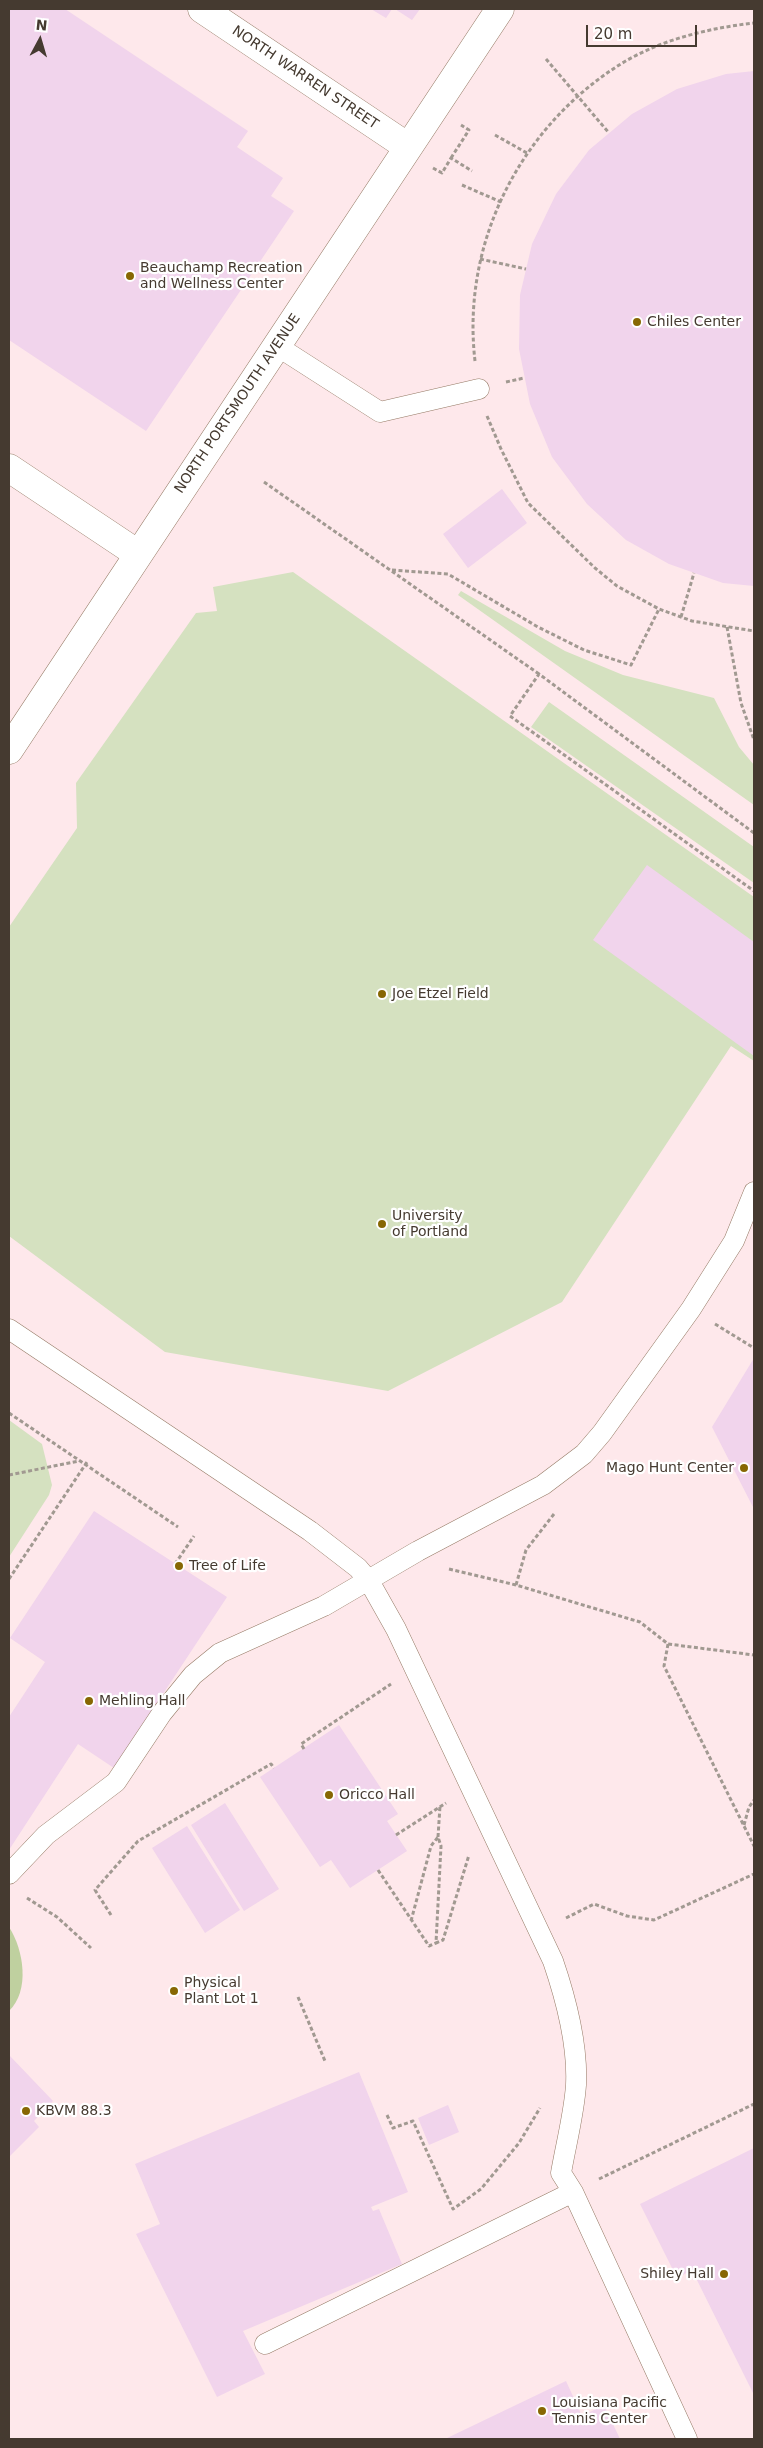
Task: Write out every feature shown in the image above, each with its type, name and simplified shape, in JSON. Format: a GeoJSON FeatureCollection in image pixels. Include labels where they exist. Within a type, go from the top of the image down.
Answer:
{"type":"FeatureCollection","features":[{"type":"Feature","properties":{"kind":"street","name":"NORTH WARREN STREET"},"geometry":{"type":"LineString","coordinates":[[202,9],[408,147]]}},
{"type":"Feature","properties":{"kind":"street","name":"NORTH PORTSMOUTH AVENUE"},"geometry":{"type":"LineString","coordinates":[[9,750],[500,9]]}},
{"type":"Feature","properties":{"kind":"street"},"geometry":{"type":"LineString","coordinates":[[11,475],[138,554]]}},
{"type":"Feature","properties":{"kind":"lane"},"geometry":{"type":"LineString","coordinates":[[277,346],[380,412],[479,389]]}},
{"type":"Feature","properties":{"kind":"lane"},"geometry":{"type":"LineString","coordinates":[[9,1874],[46,1835],[116,1782],[162,1713],[205,1664],[220,1653],[324,1606],[418,1551],[543,1484],[584,1454],[602,1433],[691,1309],[734,1241],[754,1192]]}},
{"type":"Feature","properties":{"kind":"lane"},"geometry":{"type":"LineString","coordinates":[[9,1329],[310,1531],[358,1568],[369,1581],[414,1669],[539,1932],[560,1982],[574,2047],[576,2086],[561,2173],[573,2192],[687,2439]]}},
{"type":"Feature","properties":{"kind":"lane"},"geometry":{"type":"LineString","coordinates":[[266,2344],[573,2192]]}},
{"type":"Feature","properties":{"kind":"path"},"geometry":{"type":"LineString","coordinates":[[754,23],[720,28],[657,47],[626,62],[600,78],[552,122],[527,153],[501,202],[480,259],[475,292],[474,324],[475,358],[479,389],[500,449],[528,503],[594,568],[617,586],[659,609],[681,617],[754,631]]}},
{"type":"Feature","properties":{"kind":"path"},"geometry":{"type":"LineString","coordinates":[[546,59],[609,133]]}},
{"type":"Feature","properties":{"kind":"path"},"geometry":{"type":"LineString","coordinates":[[430,166],[442,173],[469,130],[457,121]]}},
{"type":"Feature","properties":{"kind":"path"},"geometry":{"type":"LineString","coordinates":[[495,135],[527,153]]}},
{"type":"Feature","properties":{"kind":"path"},"geometry":{"type":"LineString","coordinates":[[451,158],[472,171]]}},
{"type":"Feature","properties":{"kind":"path"},"geometry":{"type":"LineString","coordinates":[[462,185],[501,202]]}},
{"type":"Feature","properties":{"kind":"path"},"geometry":{"type":"LineString","coordinates":[[480,259],[526,269]]}},
{"type":"Feature","properties":{"kind":"path"},"geometry":{"type":"LineString","coordinates":[[264,482],[539,674],[754,833]]}},
{"type":"Feature","properties":{"kind":"path"},"geometry":{"type":"LineString","coordinates":[[391,570],[448,574],[538,627],[576,646],[631,665],[659,609]]}},
{"type":"Feature","properties":{"kind":"path"},"geometry":{"type":"LineString","coordinates":[[681,617],[694,573]]}},
{"type":"Feature","properties":{"kind":"path"},"geometry":{"type":"LineString","coordinates":[[727,627],[741,703],[754,740]]}},
{"type":"Feature","properties":{"kind":"path"},"geometry":{"type":"LineString","coordinates":[[539,674],[510,716],[754,891]]}},
{"type":"Feature","properties":{"kind":"path"},"geometry":{"type":"LineString","coordinates":[[691,1309],[754,1348]]}},
{"type":"Feature","properties":{"kind":"path"},"geometry":{"type":"LineString","coordinates":[[9,1412],[178,1527]]}},
{"type":"Feature","properties":{"kind":"path"},"geometry":{"type":"LineString","coordinates":[[9,1475],[79,1461]]}},
{"type":"Feature","properties":{"kind":"path"},"geometry":{"type":"LineString","coordinates":[[9,1579],[86,1463]]}},
{"type":"Feature","properties":{"kind":"path"},"geometry":{"type":"LineString","coordinates":[[516,1585],[526,1550],[559,1510]]}},
{"type":"Feature","properties":{"kind":"path"},"geometry":{"type":"LineString","coordinates":[[175,1564],[194,1536]]}},
{"type":"Feature","properties":{"kind":"path"},"geometry":{"type":"LineString","coordinates":[[479,1577],[516,1585],[640,1622],[668,1644],[754,1655]]}},
{"type":"Feature","properties":{"kind":"path"},"geometry":{"type":"LineString","coordinates":[[668,1644],[664,1666],[754,1846]]}},
{"type":"Feature","properties":{"kind":"path"},"geometry":{"type":"LineString","coordinates":[[304,1748],[301,1744],[414,1669]]}},
{"type":"Feature","properties":{"kind":"path"},"geometry":{"type":"LineString","coordinates":[[112,1916],[95,1890],[138,1841],[272,1764],[274,1768]]}},
{"type":"Feature","properties":{"kind":"path"},"geometry":{"type":"LineString","coordinates":[[396,1835],[470,1789]]}},
{"type":"Feature","properties":{"kind":"path"},"geometry":{"type":"LineString","coordinates":[[744,1825],[749,1807],[754,1800]]}},
{"type":"Feature","properties":{"kind":"path"},"geometry":{"type":"LineString","coordinates":[[436,1943],[442,1846],[438,1837],[440,1806]]}},
{"type":"Feature","properties":{"kind":"path"},"geometry":{"type":"LineString","coordinates":[[378,1870],[429,1946],[443,1940],[473,1843],[490,1832]]}},
{"type":"Feature","properties":{"kind":"path"},"geometry":{"type":"LineString","coordinates":[[411,1921],[431,1846],[438,1837]]}},
{"type":"Feature","properties":{"kind":"path"},"geometry":{"type":"LineString","coordinates":[[539,1932],[594,1904],[627,1916],[654,1920],[754,1874]]}},
{"type":"Feature","properties":{"kind":"path"},"geometry":{"type":"LineString","coordinates":[[20,1894],[57,1917],[91,1948]]}},
{"type":"Feature","properties":{"kind":"path"},"geometry":{"type":"LineString","coordinates":[[298,1997],[325,2061]]}},
{"type":"Feature","properties":{"kind":"path"},"geometry":{"type":"LineString","coordinates":[[573,2192],[754,2104]]}},
{"type":"Feature","properties":{"kind":"path"},"geometry":{"type":"LineString","coordinates":[[387,2115],[392,2128],[413,2121],[453,2209],[480,2189],[519,2143],[540,2108]]}},
{"type":"Feature","properties":{"kind":"shaded area","name":"University of Portland"},"geometry":{"type":"Polygon","coordinates":[[[9,9],[754,9],[754,2439],[9,2439],[9,9]]]}},
{"type":"Feature","properties":{"kind":"green space","name":"Joe Etzel Field"},"geometry":{"type":"Polygon","coordinates":[[[293,572],[754,897],[754,1061],[731,1046],[562,1302],[388,1391],[165,1352],[9,1236],[9,927],[77,828],[76,783],[196,613],[217,611],[213,587],[293,572]]]}},
{"type":"Feature","properties":{"kind":"green space"},"geometry":{"type":"Polygon","coordinates":[[[461,591],[565,651],[623,675],[714,698],[739,747],[754,765],[754,805],[458,595],[461,591]]]}},
{"type":"Feature","properties":{"kind":"green space"},"geometry":{"type":"Polygon","coordinates":[[[549,702],[754,847],[754,883],[531,727],[549,702]]]}},
{"type":"Feature","properties":{"kind":"green space"},"geometry":{"type":"Polygon","coordinates":[[[9,1420],[42,1444],[52,1485],[49,1495],[9,1557],[9,1420]]]}},
{"type":"Feature","properties":{"kind":"green space"},"geometry":{"type":"Polygon","coordinates":[[[9,1927],[21,1958],[22,1982],[16,2003],[9,2011],[9,1927]]]}},
{"type":"Feature","properties":{"kind":"building","name":"Beauchamp Recreation and Wellness Center"},"geometry":{"type":"Polygon","coordinates":[[[9,9],[65,9],[248,131],[237,147],[283,178],[271,196],[294,211],[146,431],[9,340],[9,9]]]}},
{"type":"Feature","properties":{"kind":"building"},"geometry":{"type":"Polygon","coordinates":[[[371,9],[392,9],[386,18],[371,9]]]}},
{"type":"Feature","properties":{"kind":"building"},"geometry":{"type":"Polygon","coordinates":[[[395,9],[420,9],[412,20],[395,9]]]}},
{"type":"Feature","properties":{"kind":"building","name":"Chiles Center"},"geometry":{"type":"Polygon","coordinates":[[[754,71],[754,586],[723,583],[669,564],[626,540],[587,504],[552,457],[530,404],[519,349],[520,295],[532,244],[556,194],[589,150],[632,114],[677,89],[726,74],[754,71]]]}},
{"type":"Feature","properties":{"kind":"building"},"geometry":{"type":"Polygon","coordinates":[[[502,489],[527,523],[468,568],[443,534],[502,489]]]}},
{"type":"Feature","properties":{"kind":"building"},"geometry":{"type":"Polygon","coordinates":[[[647,865],[754,942],[754,1056],[593,940],[647,865]]]}},
{"type":"Feature","properties":{"kind":"building","name":"Mago Hunt Center"},"geometry":{"type":"Polygon","coordinates":[[[754,1358],[754,1509],[712,1427],[754,1358]]]}},
{"type":"Feature","properties":{"kind":"building","name":"Mehling Hall"},"geometry":{"type":"Polygon","coordinates":[[[94,1511],[227,1597],[114,1768],[78,1744],[9,1850],[9,1717],[45,1662],[10,1638],[94,1511]]]}},
{"type":"Feature","properties":{"kind":"building","name":"Oricco Hall"},"geometry":{"type":"Polygon","coordinates":[[[339,1725],[398,1814],[387,1821],[407,1851],[350,1888],[331,1860],[320,1867],[260,1777],[339,1725]]]}},
{"type":"Feature","properties":{"kind":"building"},"geometry":{"type":"Polygon","coordinates":[[[225,1803],[279,1889],[244,1911],[191,1825],[225,1803]]]}},
{"type":"Feature","properties":{"kind":"building"},"geometry":{"type":"Polygon","coordinates":[[[187,1826],[240,1910],[205,1933],[152,1848],[187,1826]]]}},
{"type":"Feature","properties":{"kind":"building","name":"KBVM 88.3"},"geometry":{"type":"Polygon","coordinates":[[[9,2055],[53,2101],[34,2121],[39,2127],[9,2157],[9,2055]]]}},
{"type":"Feature","properties":{"kind":"building"},"geometry":{"type":"Polygon","coordinates":[[[359,2072],[408,2192],[371,2207],[373,2211],[379,2209],[402,2264],[243,2331],[265,2374],[217,2397],[136,2234],[160,2224],[135,2164],[359,2072]]]}},
{"type":"Feature","properties":{"kind":"building"},"geometry":{"type":"Polygon","coordinates":[[[448,2105],[459,2132],[429,2145],[418,2118],[448,2105]]]}},
{"type":"Feature","properties":{"kind":"building","name":"Shiley Hall"},"geometry":{"type":"Polygon","coordinates":[[[754,2148],[754,2395],[692,2270],[677,2278],[640,2204],[754,2148]]]}},
{"type":"Feature","properties":{"kind":"building","name":"Louisiana Pacific Tennis Center"},"geometry":{"type":"Polygon","coordinates":[[[566,2381],[582,2416],[604,2405],[620,2439],[445,2439],[566,2381]]]}},
{"type":"Feature","properties":{"kind":"place","name":"Beauchamp Recreation and Wellness Center"},"geometry":{"type":"Point","coordinates":[130,276]}},
{"type":"Feature","properties":{"kind":"place","name":"Chiles Center"},"geometry":{"type":"Point","coordinates":[637,322]}},
{"type":"Feature","properties":{"kind":"place","name":"Joe Etzel Field"},"geometry":{"type":"Point","coordinates":[382,994]}},
{"type":"Feature","properties":{"kind":"place","name":"University of Portland"},"geometry":{"type":"Point","coordinates":[382,1224]}},
{"type":"Feature","properties":{"kind":"place","name":"Mago Hunt Center"},"geometry":{"type":"Point","coordinates":[744,1468]}},
{"type":"Feature","properties":{"kind":"place","name":"Tree of Life"},"geometry":{"type":"Point","coordinates":[179,1566]}},
{"type":"Feature","properties":{"kind":"place","name":"Mehling Hall"},"geometry":{"type":"Point","coordinates":[89,1701]}},
{"type":"Feature","properties":{"kind":"place","name":"Oricco Hall"},"geometry":{"type":"Point","coordinates":[329,1795]}},
{"type":"Feature","properties":{"kind":"place","name":"Physical Plant Lot 1"},"geometry":{"type":"Point","coordinates":[174,1991]}},
{"type":"Feature","properties":{"kind":"place","name":"KBVM 88.3"},"geometry":{"type":"Point","coordinates":[26,2111]}},
{"type":"Feature","properties":{"kind":"place","name":"Shiley Hall"},"geometry":{"type":"Point","coordinates":[724,2274]}},
{"type":"Feature","properties":{"kind":"place","name":"Louisiana Pacific Tennis Center"},"geometry":{"type":"Point","coordinates":[542,2411]}}]}
